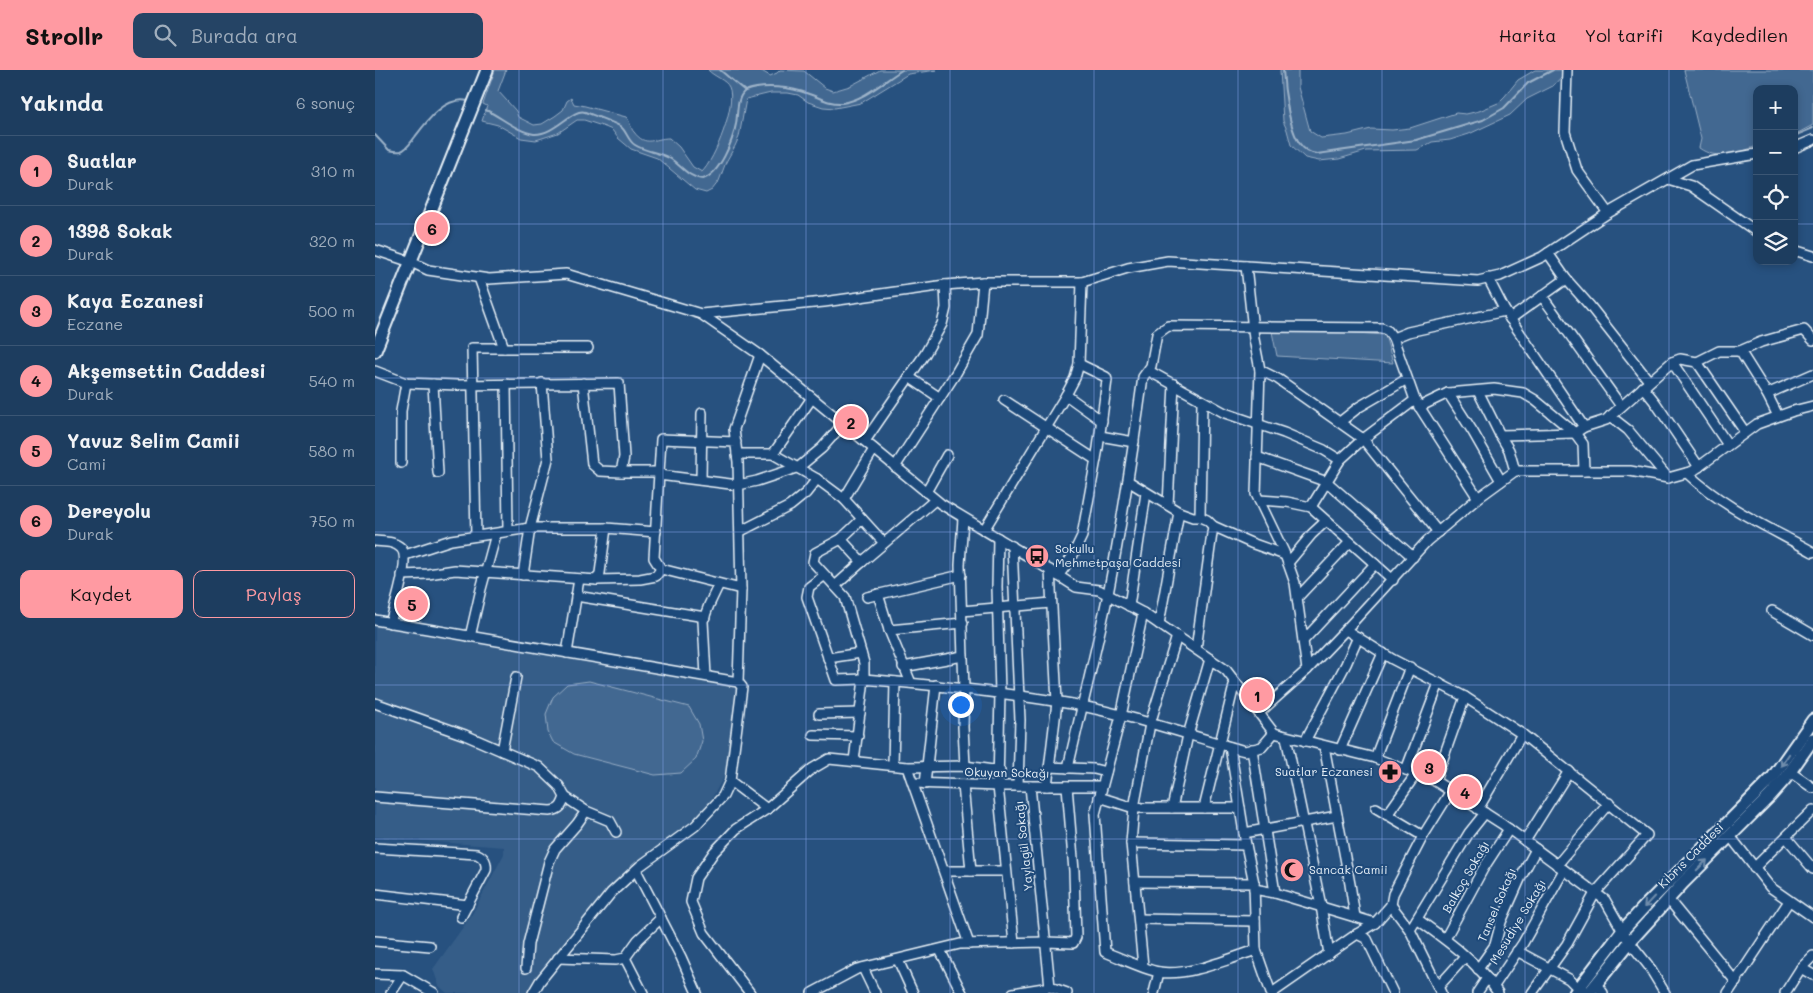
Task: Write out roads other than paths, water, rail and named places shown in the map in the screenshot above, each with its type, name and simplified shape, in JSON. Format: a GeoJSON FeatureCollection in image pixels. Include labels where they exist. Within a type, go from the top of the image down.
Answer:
{"type":"FeatureCollection","features":[{"type":"Feature","properties":{"kind":"main road"},"geometry":{"type":"LineString","coordinates":[[375,351],[487,70]]}},
{"type":"Feature","properties":{"kind":"main road"},"geometry":{"type":"LineString","coordinates":[[1589,991],[1623,930],[1670,879],[1767,784],[1813,720]]}},
{"type":"Feature","properties":{"kind":"main road","name":"Kıbrıs Caddesi"},"geometry":{"type":"LineString","coordinates":[[1589,991],[1629,942],[1770,796],[1790,772],[1813,739]]}},
{"type":"Feature","properties":{"kind":"street"},"geometry":{"type":"LineString","coordinates":[[1567,70],[1565,132],[1577,170],[1608,212]]}},
{"type":"Feature","properties":{"kind":"street"},"geometry":{"type":"LineString","coordinates":[[1798,146],[1813,140]]}},
{"type":"Feature","properties":{"kind":"street"},"geometry":{"type":"LineString","coordinates":[[701,314],[824,302],[945,285],[983,282],[1082,282],[1129,268],[1168,260],[1479,281],[1500,276],[1548,253],[1608,212],[1692,165],[1753,155]]}},
{"type":"Feature","properties":{"kind":"street"},"geometry":{"type":"LineString","coordinates":[[1668,179],[1691,186],[1753,229]]}},
{"type":"Feature","properties":{"kind":"street"},"geometry":{"type":"LineString","coordinates":[[375,250],[428,270],[479,278],[566,274],[701,314],[760,355],[935,500],[1076,587],[1099,590],[1143,613],[1226,670],[1273,733],[1375,758],[1435,781],[1509,829],[1605,900],[1629,942],[1648,965],[1665,993]]}},
{"type":"Feature","properties":{"kind":"street"},"geometry":{"type":"LineString","coordinates":[[1798,251],[1813,256]]}},
{"type":"Feature","properties":{"kind":"street"},"geometry":{"type":"LineString","coordinates":[[1548,253],[1590,306],[1646,384],[1699,467]]}},
{"type":"Feature","properties":{"kind":"street"},"geometry":{"type":"LineString","coordinates":[[1246,266],[1252,326],[1260,370],[1257,494],[1295,583],[1307,670]]}},
{"type":"Feature","properties":{"kind":"street"},"geometry":{"type":"LineString","coordinates":[[479,278],[505,348]]}},
{"type":"Feature","properties":{"kind":"street"},"geometry":{"type":"LineString","coordinates":[[1488,278],[1507,315],[1584,427]]}},
{"type":"Feature","properties":{"kind":"street"},"geometry":{"type":"LineString","coordinates":[[1393,338],[1408,332],[1507,315],[1542,296],[1567,279]]}},
{"type":"Feature","properties":{"kind":"street"},"geometry":{"type":"LineString","coordinates":[[895,467],[978,335],[983,282]]}},
{"type":"Feature","properties":{"kind":"street"},"geometry":{"type":"LineString","coordinates":[[984,530],[1066,396],[1075,378],[1079,364],[1082,282]]}},
{"type":"Feature","properties":{"kind":"street"},"geometry":{"type":"LineString","coordinates":[[865,441],[909,377],[942,324],[946,308],[945,285]]}},
{"type":"Feature","properties":{"kind":"street"},"geometry":{"type":"LineString","coordinates":[[1542,296],[1621,406]]}},
{"type":"Feature","properties":{"kind":"street"},"geometry":{"type":"LineString","coordinates":[[1069,768],[1108,594],[1128,481],[1143,377],[1151,366],[1157,334],[1164,327],[1382,328],[1388,331],[1393,338],[1417,403],[1478,498]]}},
{"type":"Feature","properties":{"kind":"street"},"geometry":{"type":"LineString","coordinates":[[1499,435],[1575,433],[1584,427],[1606,420],[1672,362],[1680,359],[1697,362],[1719,351],[1740,351],[1761,342],[1804,330],[1813,340]]}},
{"type":"Feature","properties":{"kind":"street"},"geometry":{"type":"LineString","coordinates":[[476,536],[472,348],[588,348]]}},
{"type":"Feature","properties":{"kind":"street"},"geometry":{"type":"LineString","coordinates":[[1740,351],[1767,394],[1778,416]]}},
{"type":"Feature","properties":{"kind":"street"},"geometry":{"type":"LineString","coordinates":[[533,993],[539,981],[611,893],[636,870],[695,826],[723,796],[730,780],[742,687],[738,682],[741,531],[734,429],[760,355]]}},
{"type":"Feature","properties":{"kind":"street"},"geometry":{"type":"LineString","coordinates":[[1672,362],[1728,445]]}},
{"type":"Feature","properties":{"kind":"street"},"geometry":{"type":"LineString","coordinates":[[1697,362],[1745,432]]}},
{"type":"Feature","properties":{"kind":"street"},"geometry":{"type":"LineString","coordinates":[[1047,786],[1057,702],[1051,603],[1054,573],[1072,557],[1082,536],[1100,436],[1107,380],[1106,377],[1079,364]]}},
{"type":"Feature","properties":{"kind":"street"},"geometry":{"type":"LineString","coordinates":[[1260,370],[1278,379],[1363,439],[1438,532]]}},
{"type":"Feature","properties":{"kind":"street"},"geometry":{"type":"LineString","coordinates":[[375,371],[406,383],[473,385],[619,383],[624,457],[621,472]]}},
{"type":"Feature","properties":{"kind":"street"},"geometry":{"type":"LineString","coordinates":[[1149,371],[1225,413],[1284,433],[1324,450],[1340,460]]}},
{"type":"Feature","properties":{"kind":"street"},"geometry":{"type":"LineString","coordinates":[[1767,394],[1813,374]]}},
{"type":"Feature","properties":{"kind":"street"},"geometry":{"type":"LineString","coordinates":[[909,377],[940,398]]}},
{"type":"Feature","properties":{"kind":"street"},"geometry":{"type":"LineString","coordinates":[[1340,422],[1359,407],[1407,379]]}},
{"type":"Feature","properties":{"kind":"street"},"geometry":{"type":"LineString","coordinates":[[401,463],[401,411],[406,383]]}},
{"type":"Feature","properties":{"kind":"street"},"geometry":{"type":"LineString","coordinates":[[523,575],[530,528],[548,459],[542,383]]}},
{"type":"Feature","properties":{"kind":"street"},"geometry":{"type":"LineString","coordinates":[[583,383],[592,464],[600,471],[659,473],[738,485],[757,481],[799,467],[822,448],[843,424]]}},
{"type":"Feature","properties":{"kind":"street"},"geometry":{"type":"LineString","coordinates":[[433,384],[438,474]]}},
{"type":"Feature","properties":{"kind":"street"},"geometry":{"type":"LineString","coordinates":[[506,384],[508,530]]}},
{"type":"Feature","properties":{"kind":"street"},"geometry":{"type":"LineString","coordinates":[[1168,505],[1174,384]]}},
{"type":"Feature","properties":{"kind":"street"},"geometry":{"type":"LineString","coordinates":[[1311,507],[1340,460],[1363,439],[1417,403],[1448,393],[1494,390],[1523,393],[1535,400],[1575,433],[1583,444],[1584,471]]}},
{"type":"Feature","properties":{"kind":"street"},"geometry":{"type":"LineString","coordinates":[[1477,391],[1499,435],[1509,450],[1515,471]]}},
{"type":"Feature","properties":{"kind":"street"},"geometry":{"type":"LineString","coordinates":[[1448,393],[1501,481]]}},
{"type":"Feature","properties":{"kind":"street"},"geometry":{"type":"LineString","coordinates":[[1066,396],[1102,421]]}},
{"type":"Feature","properties":{"kind":"street"},"geometry":{"type":"LineString","coordinates":[[773,454],[812,398]]}},
{"type":"Feature","properties":{"kind":"street"},"geometry":{"type":"LineString","coordinates":[[1004,400],[1096,460]]}},
{"type":"Feature","properties":{"kind":"street"},"geometry":{"type":"LineString","coordinates":[[1200,517],[1202,401]]}},
{"type":"Feature","properties":{"kind":"street"},"geometry":{"type":"LineString","coordinates":[[1259,713],[1307,670],[1438,532],[1478,498],[1515,471],[1630,472],[1668,478],[1687,473],[1699,467],[1757,424],[1813,406]]}},
{"type":"Feature","properties":{"kind":"street"},"geometry":{"type":"LineString","coordinates":[[701,480],[702,413]]}},
{"type":"Feature","properties":{"kind":"street"},"geometry":{"type":"LineString","coordinates":[[1610,416],[1627,430],[1668,478]]}},
{"type":"Feature","properties":{"kind":"street"},"geometry":{"type":"LineString","coordinates":[[1100,436],[1134,442]]}},
{"type":"Feature","properties":{"kind":"street"},"geometry":{"type":"LineString","coordinates":[[736,442],[661,439],[653,558],[661,569],[741,589]]}},
{"type":"Feature","properties":{"kind":"street"},"geometry":{"type":"LineString","coordinates":[[844,499],[874,449]]}},
{"type":"Feature","properties":{"kind":"street"},"geometry":{"type":"LineString","coordinates":[[737,454],[773,454],[799,467],[844,499],[884,543]]}},
{"type":"Feature","properties":{"kind":"street"},"geometry":{"type":"LineString","coordinates":[[926,492],[947,455]]}},
{"type":"Feature","properties":{"kind":"street"},"geometry":{"type":"LineString","coordinates":[[1257,457],[1327,482],[1413,557]]}},
{"type":"Feature","properties":{"kind":"street"},"geometry":{"type":"LineString","coordinates":[[1687,473],[1702,488],[1751,518],[1813,552]]}},
{"type":"Feature","properties":{"kind":"street"},"geometry":{"type":"LineString","coordinates":[[741,531],[790,506],[806,493],[817,478]]}},
{"type":"Feature","properties":{"kind":"street"},"geometry":{"type":"LineString","coordinates":[[1128,481],[1179,512],[1207,520],[1213,526],[1286,559]]}},
{"type":"Feature","properties":{"kind":"street"},"geometry":{"type":"LineString","coordinates":[[1129,606],[1146,493]]}},
{"type":"Feature","properties":{"kind":"street"},"geometry":{"type":"LineString","coordinates":[[835,586],[935,500]]}},
{"type":"Feature","properties":{"kind":"street"},"geometry":{"type":"LineString","coordinates":[[1259,500],[1287,502],[1311,507],[1393,580]]}},
{"type":"Feature","properties":{"kind":"street"},"geometry":{"type":"LineString","coordinates":[[1159,624],[1179,512]]}},
{"type":"Feature","properties":{"kind":"street"},"geometry":{"type":"LineString","coordinates":[[963,518],[961,575],[965,766]]}},
{"type":"Feature","properties":{"kind":"street"},"geometry":{"type":"LineString","coordinates":[[854,761],[864,679],[864,663],[845,597],[813,562],[815,553],[841,539],[862,519]]}},
{"type":"Feature","properties":{"kind":"street"},"geometry":{"type":"LineString","coordinates":[[1286,559],[1326,521]]}},
{"type":"Feature","properties":{"kind":"street"},"geometry":{"type":"LineString","coordinates":[[1196,649],[1213,526]]}},
{"type":"Feature","properties":{"kind":"street"},"geometry":{"type":"LineString","coordinates":[[405,555],[451,540],[496,534],[508,530],[530,528],[606,528],[656,532]]}},
{"type":"Feature","properties":{"kind":"street"},"geometry":{"type":"LineString","coordinates":[[597,580],[601,573],[606,528]]}},
{"type":"Feature","properties":{"kind":"street"},"geometry":{"type":"LineString","coordinates":[[470,636],[496,534]]}},
{"type":"Feature","properties":{"kind":"street"},"geometry":{"type":"LineString","coordinates":[[998,538],[1000,693],[998,786],[1014,943]]}},
{"type":"Feature","properties":{"kind":"street"},"geometry":{"type":"LineString","coordinates":[[841,539],[862,562]]}},
{"type":"Feature","properties":{"kind":"street"},"geometry":{"type":"LineString","coordinates":[[375,541],[392,542],[401,548],[405,555],[390,623]]}},
{"type":"Feature","properties":{"kind":"street"},"geometry":{"type":"LineString","coordinates":[[1297,598],[1350,542]]}},
{"type":"Feature","properties":{"kind":"street"},"geometry":{"type":"LineString","coordinates":[[1012,546],[1020,720],[1018,786]]}},
{"type":"Feature","properties":{"kind":"street"},"geometry":{"type":"LineString","coordinates":[[1303,641],[1375,564]]}},
{"type":"Feature","properties":{"kind":"street"},"geometry":{"type":"LineString","coordinates":[[402,575],[455,570],[597,580],[640,579],[656,576],[661,569]]}},
{"type":"Feature","properties":{"kind":"street"},"geometry":{"type":"LineString","coordinates":[[825,575],[809,587],[807,597],[836,680],[864,679],[911,683],[1000,693],[1057,702],[1121,716],[1245,751],[1262,747],[1273,733]]}},
{"type":"Feature","properties":{"kind":"street"},"geometry":{"type":"LineString","coordinates":[[867,597],[961,575]]}},
{"type":"Feature","properties":{"kind":"street"},"geometry":{"type":"LineString","coordinates":[[567,653],[579,579]]}},
{"type":"Feature","properties":{"kind":"street"},"geometry":{"type":"LineString","coordinates":[[706,676],[703,621],[719,584]]}},
{"type":"Feature","properties":{"kind":"street"},"geometry":{"type":"LineString","coordinates":[[878,594],[889,630],[911,683]]}},
{"type":"Feature","properties":{"kind":"street"},"geometry":{"type":"LineString","coordinates":[[576,596],[705,617]]}},
{"type":"Feature","properties":{"kind":"street"},"geometry":{"type":"LineString","coordinates":[[962,611],[1051,603]]}},
{"type":"Feature","properties":{"kind":"street"},"geometry":{"type":"LineString","coordinates":[[1772,611],[1813,635]]}},
{"type":"Feature","properties":{"kind":"street"},"geometry":{"type":"LineString","coordinates":[[1143,613],[1121,716],[1095,814],[1105,952],[1159,972],[1177,972],[1201,968],[1256,950]]}},
{"type":"Feature","properties":{"kind":"street"},"geometry":{"type":"LineString","coordinates":[[375,620],[738,682]]}},
{"type":"Feature","properties":{"kind":"street"},"geometry":{"type":"LineString","coordinates":[[889,630],[963,623]]}},
{"type":"Feature","properties":{"kind":"street"},"geometry":{"type":"LineString","coordinates":[[1346,630],[1383,653],[1465,697],[1522,734],[1647,835],[1595,893],[1567,944],[1532,993]]}},
{"type":"Feature","properties":{"kind":"street"},"geometry":{"type":"LineString","coordinates":[[1143,966],[1131,843],[1134,808],[1150,724],[1177,636]]}},
{"type":"Feature","properties":{"kind":"street"},"geometry":{"type":"LineString","coordinates":[[1305,741],[1346,664],[1358,637]]}},
{"type":"Feature","properties":{"kind":"street"},"geometry":{"type":"LineString","coordinates":[[828,658],[861,653]]}},
{"type":"Feature","properties":{"kind":"street"},"geometry":{"type":"LineString","coordinates":[[1340,750],[1383,653]]}},
{"type":"Feature","properties":{"kind":"street"},"geometry":{"type":"LineString","coordinates":[[903,666],[963,656]]}},
{"type":"Feature","properties":{"kind":"street"},"geometry":{"type":"LineString","coordinates":[[1172,808],[1188,735],[1210,659]]}},
{"type":"Feature","properties":{"kind":"street"},"geometry":{"type":"LineString","coordinates":[[1375,758],[1410,667]]}},
{"type":"Feature","properties":{"kind":"street"},"geometry":{"type":"LineString","coordinates":[[501,751],[517,677]]}},
{"type":"Feature","properties":{"kind":"street"},"geometry":{"type":"LineString","coordinates":[[893,765],[895,682]]}},
{"type":"Feature","properties":{"kind":"street"},"geometry":{"type":"LineString","coordinates":[[1204,808],[1235,682]]}},
{"type":"Feature","properties":{"kind":"street"},"geometry":{"type":"LineString","coordinates":[[1406,770],[1439,683]]}},
{"type":"Feature","properties":{"kind":"street"},"geometry":{"type":"LineString","coordinates":[[925,784],[936,686]]}},
{"type":"Feature","properties":{"kind":"street"},"geometry":{"type":"LineString","coordinates":[[1435,781],[1465,697]]}},
{"type":"Feature","properties":{"kind":"street"},"geometry":{"type":"LineString","coordinates":[[375,703],[465,735],[539,767],[559,786],[565,797],[586,811],[610,821],[616,832]]}},
{"type":"Feature","properties":{"kind":"street"},"geometry":{"type":"LineString","coordinates":[[819,714],[860,713]]}},
{"type":"Feature","properties":{"kind":"street"},"geometry":{"type":"LineString","coordinates":[[1410,930],[1469,833],[1522,734]]}},
{"type":"Feature","properties":{"kind":"street"},"geometry":{"type":"LineString","coordinates":[[813,735],[858,736]]}},
{"type":"Feature","properties":{"kind":"street"},"geometry":{"type":"LineString","coordinates":[[1286,736],[1329,954]]}},
{"type":"Feature","properties":{"kind":"street"},"geometry":{"type":"LineString","coordinates":[[1324,746],[1351,884],[1355,917]]}},
{"type":"Feature","properties":{"kind":"street"},"geometry":{"type":"LineString","coordinates":[[1230,747],[1254,886],[1256,950],[1271,993],[1375,923],[1391,905],[1393,894],[1423,836],[1451,791]]}},
{"type":"Feature","properties":{"kind":"street"},"geometry":{"type":"LineString","coordinates":[[1252,749],[1275,893]]}},
{"type":"Feature","properties":{"kind":"street"},"geometry":{"type":"LineString","coordinates":[[750,993],[703,933],[691,902],[696,878],[714,852],[737,829],[767,809],[812,770],[829,759],[907,767],[965,766],[999,771]]}},
{"type":"Feature","properties":{"kind":"street"},"geometry":{"type":"LineString","coordinates":[[907,767],[969,944]]}},
{"type":"Feature","properties":{"kind":"street"},"geometry":{"type":"LineString","coordinates":[[1049,767],[1094,769],[1106,772]]}},
{"type":"Feature","properties":{"kind":"street"},"geometry":{"type":"LineString","coordinates":[[1525,841],[1569,771]]}},
{"type":"Feature","properties":{"kind":"street"},"geometry":{"type":"LineString","coordinates":[[1790,772],[1813,788]]}},
{"type":"Feature","properties":{"kind":"street"},"geometry":{"type":"LineString","coordinates":[[1387,815],[1416,774]]}},
{"type":"Feature","properties":{"kind":"street"},"geometry":{"type":"LineString","coordinates":[[730,780],[767,809]]}},
{"type":"Feature","properties":{"kind":"street","name":"Okuyan Sokağı"},"geometry":{"type":"LineString","coordinates":[[913,783],[998,786],[1102,786]]}},
{"type":"Feature","properties":{"kind":"street"},"geometry":{"type":"LineString","coordinates":[[963,785],[971,871]]}},
{"type":"Feature","properties":{"kind":"street","name":"Yaylagül Sokağı"},"geometry":{"type":"LineString","coordinates":[[1030,786],[1050,987]]}},
{"type":"Feature","properties":{"kind":"street"},"geometry":{"type":"LineString","coordinates":[[819,991],[857,969],[960,944],[1073,943],[1076,937],[1074,871],[1067,786]]}},
{"type":"Feature","properties":{"kind":"street"},"geometry":{"type":"LineString","coordinates":[[375,797],[551,811],[561,807],[565,797]]}},
{"type":"Feature","properties":{"kind":"street"},"geometry":{"type":"LineString","coordinates":[[1099,797],[1134,808],[1240,808]]}},
{"type":"Feature","properties":{"kind":"street","name":"Mesudiye Sokağı"},"geometry":{"type":"LineString","coordinates":[[1496,989],[1560,867],[1609,803]]}},
{"type":"Feature","properties":{"kind":"street"},"geometry":{"type":"LineString","coordinates":[[1376,808],[1423,836]]}},
{"type":"Feature","properties":{"kind":"street"},"geometry":{"type":"LineString","coordinates":[[1754,868],[1813,810]]}},
{"type":"Feature","properties":{"kind":"street"},"geometry":{"type":"LineString","coordinates":[[526,968],[528,944],[549,862],[558,846],[586,811]]}},
{"type":"Feature","properties":{"kind":"street"},"geometry":{"type":"LineString","coordinates":[[1244,833],[1337,816]]}},
{"type":"Feature","properties":{"kind":"street","name":"Balkoç Sokağı"},"geometry":{"type":"LineString","coordinates":[[1445,939],[1483,869],[1509,829]]}},
{"type":"Feature","properties":{"kind":"street"},"geometry":{"type":"LineString","coordinates":[[1730,836],[1770,887],[1813,917]]}},
{"type":"Feature","properties":{"kind":"street"},"geometry":{"type":"LineString","coordinates":[[1785,837],[1813,869]]}},
{"type":"Feature","properties":{"kind":"street"},"geometry":{"type":"LineString","coordinates":[[1131,843],[1246,845]]}},
{"type":"Feature","properties":{"kind":"street"},"geometry":{"type":"LineString","coordinates":[[375,848],[480,856],[485,860],[486,870],[461,917]]}},
{"type":"Feature","properties":{"kind":"street","name":"Tansel Sokağı"},"geometry":{"type":"LineString","coordinates":[[1478,969],[1495,946],[1501,922],[1536,849]]}},
{"type":"Feature","properties":{"kind":"street"},"geometry":{"type":"LineString","coordinates":[[636,870],[681,956],[697,993]]}},
{"type":"Feature","properties":{"kind":"street"},"geometry":{"type":"LineString","coordinates":[[945,872],[1006,871]]}},
{"type":"Feature","properties":{"kind":"street"},"geometry":{"type":"LineString","coordinates":[[1135,882],[1254,886],[1375,923]]}},
{"type":"Feature","properties":{"kind":"street"},"geometry":{"type":"LineString","coordinates":[[375,894],[467,905]]}},
{"type":"Feature","properties":{"kind":"street"},"geometry":{"type":"LineString","coordinates":[[1668,900],[1736,982]]}},
{"type":"Feature","properties":{"kind":"street"},"geometry":{"type":"LineString","coordinates":[[1728,993],[1789,901]]}},
{"type":"Feature","properties":{"kind":"street"},"geometry":{"type":"LineString","coordinates":[[1391,905],[1410,930],[1439,990],[1465,957]]}},
{"type":"Feature","properties":{"kind":"street"},"geometry":{"type":"LineString","coordinates":[[558,958],[616,960],[625,958],[638,940],[661,918]]}},
{"type":"Feature","properties":{"kind":"street"},"geometry":{"type":"LineString","coordinates":[[1417,918],[1445,939],[1478,969],[1496,989]]}},
{"type":"Feature","properties":{"kind":"street"},"geometry":{"type":"LineString","coordinates":[[1139,919],[1255,921]]}},
{"type":"Feature","properties":{"kind":"street"},"geometry":{"type":"LineString","coordinates":[[1357,934],[1367,939],[1393,993]]}},
{"type":"Feature","properties":{"kind":"street"},"geometry":{"type":"LineString","coordinates":[[375,941],[430,946]]}},
{"type":"Feature","properties":{"kind":"street"},"geometry":{"type":"LineString","coordinates":[[940,950],[962,993]]}},
{"type":"Feature","properties":{"kind":"street"},"geometry":{"type":"LineString","coordinates":[[1517,951],[1589,991]]}},
{"type":"Feature","properties":{"kind":"street"},"geometry":{"type":"LineString","coordinates":[[1785,993],[1801,968],[1813,956]]}},
{"type":"Feature","properties":{"kind":"street"},"geometry":{"type":"LineString","coordinates":[[625,958],[643,993]]}},
{"type":"Feature","properties":{"kind":"street"},"geometry":{"type":"LineString","coordinates":[[898,960],[913,993]]}},
{"type":"Feature","properties":{"kind":"street"},"geometry":{"type":"LineString","coordinates":[[863,968],[875,993]]}},
{"type":"Feature","properties":{"kind":"street"},"geometry":{"type":"LineString","coordinates":[[1801,968],[1813,975]]}},
{"type":"Feature","properties":{"kind":"street"},"geometry":{"type":"LineString","coordinates":[[1154,993],[1159,972]]}},
{"type":"Feature","properties":{"kind":"street"},"geometry":{"type":"LineString","coordinates":[[375,974],[403,975],[431,992]]}},
{"type":"Feature","properties":{"kind":"street"},"geometry":{"type":"LineString","coordinates":[[391,993],[403,975]]}},
{"type":"Feature","properties":{"kind":"street"},"geometry":{"type":"LineString","coordinates":[[1477,993],[1487,978]]}},
{"type":"Feature","properties":{"kind":"street"},"geometry":{"type":"LineString","coordinates":[[1013,993],[1050,987],[1067,993]]}},
{"type":"Feature","properties":{"kind":"waterway"},"geometry":{"type":"LineString","coordinates":[[720,70],[745,91]]}},
{"type":"Feature","properties":{"kind":"waterway"},"geometry":{"type":"LineString","coordinates":[[486,110],[516,127],[534,134],[549,130],[575,114],[585,112],[619,126],[635,145],[667,157],[689,174],[703,179],[715,171],[725,156],[736,124],[740,98],[745,91],[768,87],[786,88],[829,102],[842,103],[866,94],[902,70]]}},
{"type":"Feature","properties":{"kind":"waterway"},"geometry":{"type":"LineString","coordinates":[[1283,70],[1288,109],[1296,137],[1305,150],[1317,154],[1416,140],[1483,120],[1504,108],[1528,83],[1553,70]]}},
{"type":"Feature","properties":{"kind":"waterway"},"geometry":{"type":"LineString","coordinates":[[375,135],[389,150],[401,151],[409,145],[437,111],[452,102],[468,101]]}},
{"type":"Feature","properties":{"kind":"waterway"},"geometry":{"type":"LineString","coordinates":[[1798,134],[1813,128]]}},
{"type":"Feature","properties":{"kind":"place","name":"Dereyolu"},"geometry":{"type":"Point","coordinates":[432,228]}},
{"type":"Feature","properties":{"kind":"place","name":"1398 Sokak"},"geometry":{"type":"Point","coordinates":[851,422]}},
{"type":"Feature","properties":{"kind":"place","name":"Sokullu Mehmetpaşa Caddesi"},"geometry":{"type":"Point","coordinates":[1037,556]}},
{"type":"Feature","properties":{"kind":"place","name":"Yavuz Selim Camii"},"geometry":{"type":"Point","coordinates":[412,604]}},
{"type":"Feature","properties":{"kind":"place","name":"Suatlar"},"geometry":{"type":"Point","coordinates":[1257,695]}},
{"type":"Feature","properties":{"kind":"place","name":"Kaya Eczanesi"},"geometry":{"type":"Point","coordinates":[1429,767]}},
{"type":"Feature","properties":{"kind":"place","name":"Suatlar Eczanesi"},"geometry":{"type":"Point","coordinates":[1390,772]}},
{"type":"Feature","properties":{"kind":"place","name":"Akşemsettin Caddesi"},"geometry":{"type":"Point","coordinates":[1465,792]}},
{"type":"Feature","properties":{"kind":"place","name":"Sancak Camii"},"geometry":{"type":"Point","coordinates":[1292,870]}}]}
